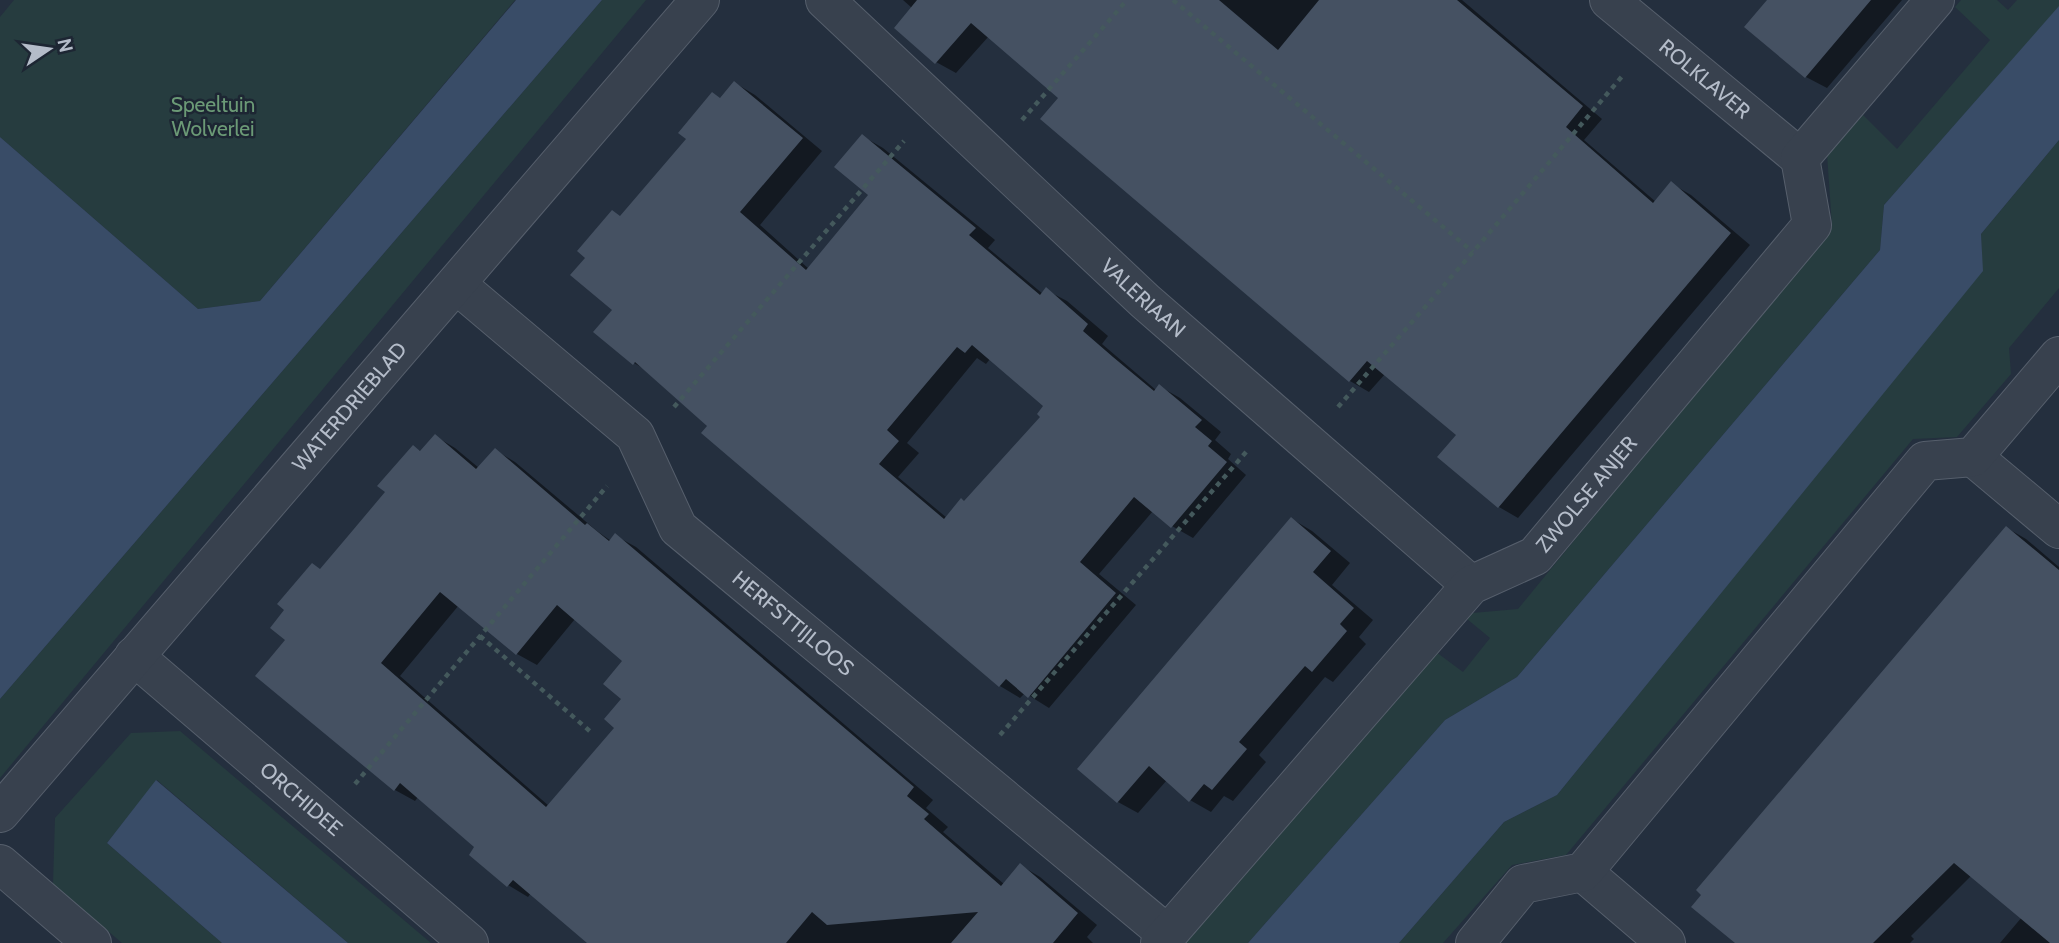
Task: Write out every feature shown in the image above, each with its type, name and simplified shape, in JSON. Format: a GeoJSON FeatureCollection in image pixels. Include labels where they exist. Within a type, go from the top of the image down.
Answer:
{"type":"FeatureCollection","features":[{"type":"Feature","properties":{"kind":"street","name":"WATERDRIEBLAD"},"geometry":{"type":"LineString","coordinates":[[0,813],[700,0]]}},
{"type":"Feature","properties":{"kind":"street","name":"VALERIAAN"},"geometry":{"type":"LineString","coordinates":[[825,0],[1145,301],[1471,585]]}},
{"type":"Feature","properties":{"kind":"street","name":"ROLKLAVER"},"geometry":{"type":"LineString","coordinates":[[1609,0],[1800,158]]}},
{"type":"Feature","properties":{"kind":"street"},"geometry":{"type":"LineString","coordinates":[[1800,158],[1934,0]]}},
{"type":"Feature","properties":{"kind":"street","name":"ZWOLSE ANJER"},"geometry":{"type":"LineString","coordinates":[[1163,939],[1471,585],[1535,556],[1812,225],[1800,158]]}},
{"type":"Feature","properties":{"kind":"street","name":"HERFSTTIJLOOS"},"geometry":{"type":"LineString","coordinates":[[456,284],[635,435],[678,528],[970,770],[1163,939]]}},
{"type":"Feature","properties":{"kind":"street"},"geometry":{"type":"LineString","coordinates":[[1973,457],[2059,356]]}},
{"type":"Feature","properties":{"kind":"street"},"geometry":{"type":"LineString","coordinates":[[1475,943],[1523,884],[1583,872],[1925,461],[1973,457],[2059,529]]}},
{"type":"Feature","properties":{"kind":"street","name":"ORCHIDEE"},"geometry":{"type":"LineString","coordinates":[[134,656],[469,943]]}},
{"type":"Feature","properties":{"kind":"street"},"geometry":{"type":"LineString","coordinates":[[0,864],[92,943]]}},
{"type":"Feature","properties":{"kind":"street"},"geometry":{"type":"LineString","coordinates":[[1583,872],[1666,943]]}},
{"type":"Feature","properties":{"kind":"path"},"geometry":{"type":"LineString","coordinates":[[991,155],[1127,0]]}},
{"type":"Feature","properties":{"kind":"path"},"geometry":{"type":"LineString","coordinates":[[1173,0],[1473,252]]}},
{"type":"Feature","properties":{"kind":"path"},"geometry":{"type":"LineString","coordinates":[[1307,442],[1473,252],[1654,38]]}},
{"type":"Feature","properties":{"kind":"path"},"geometry":{"type":"LineString","coordinates":[[970,770],[1278,415]]}},
{"type":"Feature","properties":{"kind":"path"},"geometry":{"type":"LineString","coordinates":[[480,636],[592,733]]}},
{"type":"Feature","properties":{"kind":"green space","name":"Speeltuin Wolverlei"},"geometry":{"type":"Polygon","coordinates":[[[14,0],[515,0],[260,301],[198,309],[0,137],[0,17],[14,0]]]}},
{"type":"Feature","properties":{"kind":"green space"},"geometry":{"type":"Polygon","coordinates":[[[602,0],[646,0],[0,778],[0,699],[602,0]]]}},
{"type":"Feature","properties":{"kind":"green space"},"geometry":{"type":"Polygon","coordinates":[[[1961,0],[1997,0],[2008,10],[2017,0],[2059,0],[2059,7],[1884,205],[1880,250],[1517,677],[1445,720],[1248,943],[1183,943],[1432,649],[1463,672],[1490,638],[1461,614],[1518,609],[1832,226],[1827,154],[1863,115],[1897,149],[1990,40],[1955,7],[1961,0]]]}},
{"type":"Feature","properties":{"kind":"green space"},"geometry":{"type":"Polygon","coordinates":[[[2059,140],[2059,288],[2009,348],[2011,374],[1957,437],[1913,439],[1566,855],[1512,865],[1443,943],[1399,943],[1504,822],[1557,795],[1982,271],[1981,234],[2059,140]]]}},
{"type":"Feature","properties":{"kind":"green space"},"geometry":{"type":"Polygon","coordinates":[[[180,731],[431,943],[348,943],[157,780],[107,843],[222,943],[122,943],[53,884],[55,818],[131,733],[180,731]]]}},
{"type":"Feature","properties":{"kind":"water"},"geometry":{"type":"Polygon","coordinates":[[[516,0],[602,0],[0,699],[0,137],[198,309],[260,301],[516,0]]]}},
{"type":"Feature","properties":{"kind":"water"},"geometry":{"type":"Polygon","coordinates":[[[2059,6],[2059,140],[1981,234],[1983,271],[1557,795],[1504,822],[1399,943],[1248,943],[1445,720],[1517,677],[1880,250],[1884,205],[2059,6]]]}},
{"type":"Feature","properties":{"kind":"water"},"geometry":{"type":"Polygon","coordinates":[[[156,780],[348,943],[222,943],[107,843],[156,780]]]}},
{"type":"Feature","properties":{"kind":"building"},"geometry":{"type":"Polygon","coordinates":[[[917,0],[1219,0],[1278,50],[1319,0],[1457,0],[1583,106],[1566,127],[1653,203],[1671,181],[1731,233],[1498,508],[1437,457],[1456,435],[1367,361],[1349,382],[1040,119],[1058,98],[971,23],[935,64],[894,28],[917,0]]]}},
{"type":"Feature","properties":{"kind":"building"},"geometry":{"type":"Polygon","coordinates":[[[1767,0],[1871,0],[1805,78],[1744,27],[1767,0]]]}},
{"type":"Feature","properties":{"kind":"building"},"geometry":{"type":"Polygon","coordinates":[[[734,81],[803,138],[740,212],[806,270],[868,195],[834,167],[862,134],[976,228],[969,235],[1040,295],[1046,287],[1088,324],[1083,331],[1113,357],[1154,391],[1159,384],[1202,420],[1195,427],[1212,441],[1208,446],[1227,462],[1171,528],[1134,497],[1080,562],[1116,593],[1028,698],[1006,679],[999,687],[701,433],[707,426],[635,362],[633,365],[593,332],[612,310],[570,275],[585,258],[577,251],[612,210],[620,216],[686,139],[678,133],[712,92],[720,98],[734,81]],[[972,345],[965,353],[957,347],[887,430],[899,441],[879,464],[944,519],[961,498],[964,501],[1040,417],[1037,414],[1043,406],[972,345]]]}},
{"type":"Feature","properties":{"kind":"building"},"geometry":{"type":"Polygon","coordinates":[[[435,434],[476,469],[495,448],[585,525],[587,523],[609,541],[615,533],[914,787],[907,796],[929,814],[924,819],[1001,886],[1020,863],[1078,913],[1053,943],[951,943],[978,912],[827,925],[812,912],[786,943],[587,943],[513,880],[507,887],[469,855],[474,847],[400,783],[394,791],[255,676],[285,640],[270,628],[284,610],[277,604],[312,563],[320,569],[385,492],[377,486],[413,445],[420,451],[435,434]],[[440,592],[381,663],[546,807],[614,728],[604,719],[621,699],[603,684],[622,661],[557,605],[516,655],[440,592]]]}},
{"type":"Feature","properties":{"kind":"building"},"geometry":{"type":"Polygon","coordinates":[[[1291,517],[1331,551],[1313,572],[1354,608],[1340,624],[1347,631],[1312,672],[1305,666],[1239,742],[1247,749],[1212,790],[1204,784],[1189,802],[1149,766],[1117,803],[1077,769],[1291,517]]]}},
{"type":"Feature","properties":{"kind":"building"},"geometry":{"type":"Polygon","coordinates":[[[2006,526],[2059,570],[2059,943],[2050,943],[1954,863],[1873,943],[1735,943],[1691,907],[1701,895],[1696,890],[2006,526]]]}}]}
